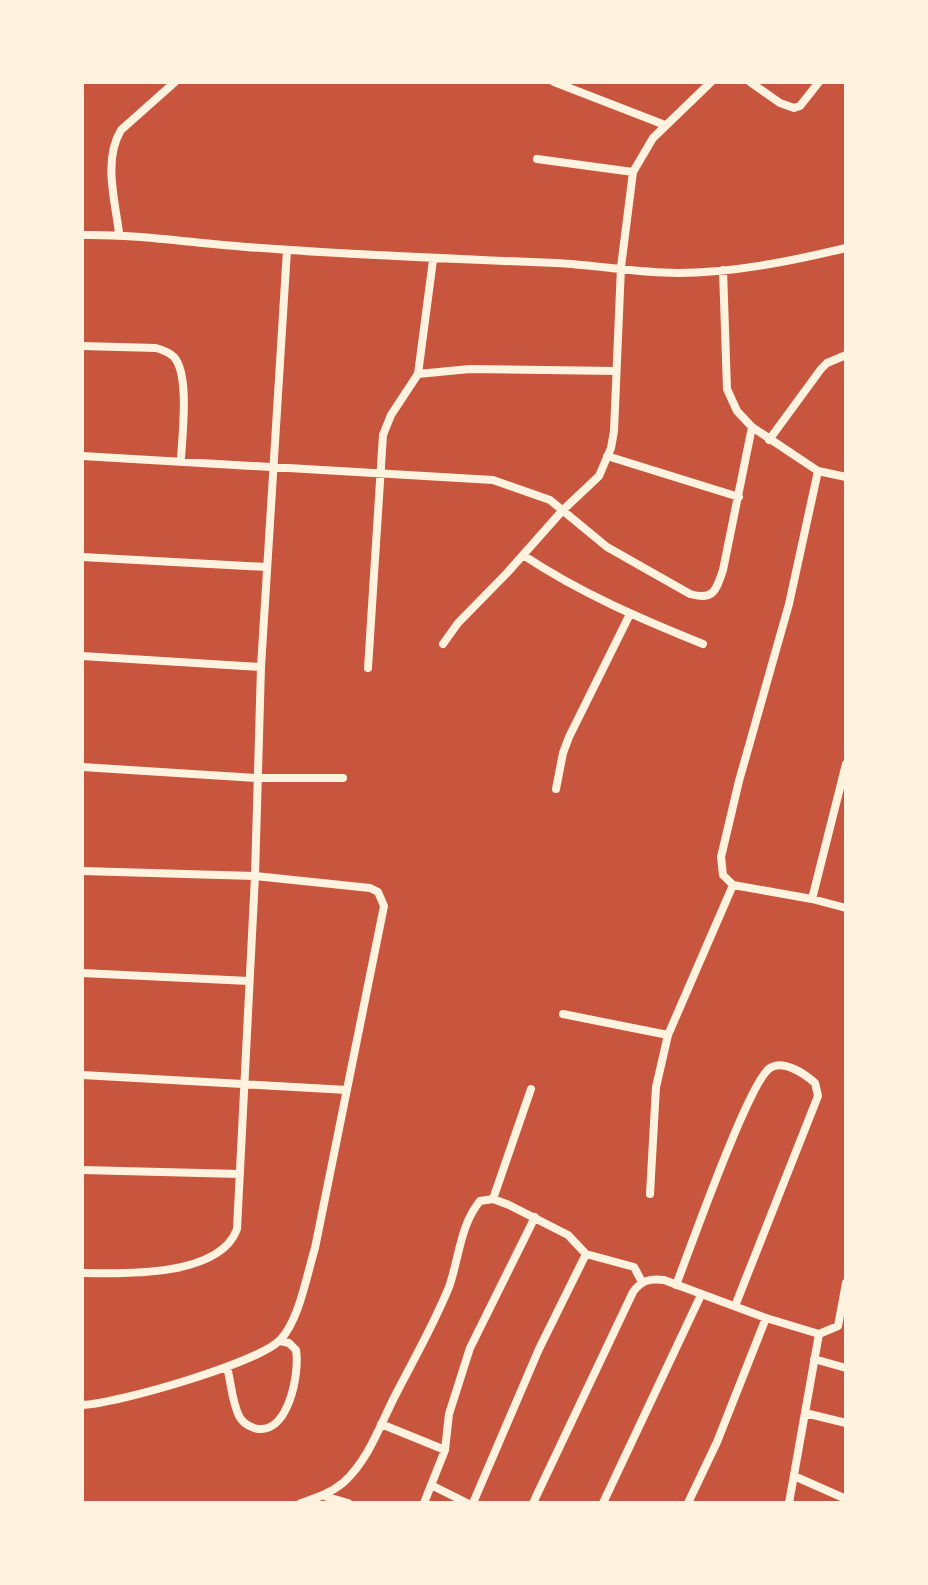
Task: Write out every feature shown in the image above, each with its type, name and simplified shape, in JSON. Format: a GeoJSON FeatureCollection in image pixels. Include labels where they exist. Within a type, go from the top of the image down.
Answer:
{"type":"FeatureCollection","features":[{"type":"Feature","properties":{"kind":"street"},"geometry":{"type":"LineString","coordinates":[[119,233],[111,164],[115,140],[121,130],[175,82]]}},
{"type":"Feature","properties":{"kind":"street"},"geometry":{"type":"LineString","coordinates":[[554,82],[665,125]]}},
{"type":"Feature","properties":{"kind":"street"},"geometry":{"type":"LineString","coordinates":[[443,644],[458,623],[562,511],[599,476],[607,456],[617,407],[621,267],[633,172],[644,151],[665,125],[711,82]]}},
{"type":"Feature","properties":{"kind":"street"},"geometry":{"type":"LineString","coordinates":[[750,82],[780,103],[794,108],[800,106],[819,82]]}},
{"type":"Feature","properties":{"kind":"street"},"geometry":{"type":"LineString","coordinates":[[537,159],[633,172]]}},
{"type":"Feature","properties":{"kind":"street"},"geometry":{"type":"LineString","coordinates":[[82,235],[119,233],[287,250],[433,260],[621,267],[678,273],[723,270],[846,248]]}},
{"type":"Feature","properties":{"kind":"street"},"geometry":{"type":"LineString","coordinates":[[82,1273],[147,1274],[214,1255],[227,1248],[237,1229],[246,1084],[266,567],[287,250]]}},
{"type":"Feature","properties":{"kind":"street"},"geometry":{"type":"LineString","coordinates":[[368,668],[379,474],[386,426],[418,374],[433,260]]}},
{"type":"Feature","properties":{"kind":"street"},"geometry":{"type":"LineString","coordinates":[[723,270],[727,389],[737,411],[769,440],[818,471],[846,477]]}},
{"type":"Feature","properties":{"kind":"street"},"geometry":{"type":"LineString","coordinates":[[82,346],[156,348],[175,358],[183,379],[181,460]]}},
{"type":"Feature","properties":{"kind":"street"},"geometry":{"type":"LineString","coordinates":[[769,440],[821,369],[846,355]]}},
{"type":"Feature","properties":{"kind":"street"},"geometry":{"type":"LineString","coordinates":[[418,374],[470,369],[616,371]]}},
{"type":"Feature","properties":{"kind":"street"},"geometry":{"type":"LineString","coordinates":[[82,456],[493,480],[536,494],[607,547],[690,594],[703,598],[711,595],[718,586],[752,427]]}},
{"type":"Feature","properties":{"kind":"street"},"geometry":{"type":"LineString","coordinates":[[607,456],[739,497]]}},
{"type":"Feature","properties":{"kind":"street"},"geometry":{"type":"LineString","coordinates":[[818,471],[786,616],[722,847],[723,875],[733,885],[846,908]]}},
{"type":"Feature","properties":{"kind":"street"},"geometry":{"type":"LineString","coordinates":[[523,555],[558,578],[630,614],[703,644]]}},
{"type":"Feature","properties":{"kind":"street"},"geometry":{"type":"LineString","coordinates":[[82,557],[266,567]]}},
{"type":"Feature","properties":{"kind":"street"},"geometry":{"type":"LineString","coordinates":[[556,789],[569,737],[630,614]]}},
{"type":"Feature","properties":{"kind":"street"},"geometry":{"type":"LineString","coordinates":[[82,656],[261,667]]}},
{"type":"Feature","properties":{"kind":"street"},"geometry":{"type":"LineString","coordinates":[[812,899],[846,764]]}},
{"type":"Feature","properties":{"kind":"street"},"geometry":{"type":"LineString","coordinates":[[82,767],[257,778],[343,778]]}},
{"type":"Feature","properties":{"kind":"street"},"geometry":{"type":"LineString","coordinates":[[82,871],[255,876],[370,888],[378,892],[382,899],[383,915],[315,1248],[294,1313],[280,1341],[227,1367],[120,1399],[82,1405]]}},
{"type":"Feature","properties":{"kind":"street"},"geometry":{"type":"LineString","coordinates":[[650,1194],[656,1087],[668,1035],[733,885]]}},
{"type":"Feature","properties":{"kind":"street"},"geometry":{"type":"LineString","coordinates":[[82,973],[249,981]]}},
{"type":"Feature","properties":{"kind":"street"},"geometry":{"type":"LineString","coordinates":[[563,1014],[668,1035]]}},
{"type":"Feature","properties":{"kind":"street"},"geometry":{"type":"LineString","coordinates":[[676,1285],[733,1138],[764,1074],[775,1065],[783,1066],[815,1083],[818,1096],[735,1306]]}},
{"type":"Feature","properties":{"kind":"street"},"geometry":{"type":"LineString","coordinates":[[82,1075],[347,1090]]}},
{"type":"Feature","properties":{"kind":"street"},"geometry":{"type":"LineString","coordinates":[[493,1199],[531,1089]]}},
{"type":"Feature","properties":{"kind":"street"},"geometry":{"type":"LineString","coordinates":[[82,1170],[240,1174]]}},
{"type":"Feature","properties":{"kind":"street"},"geometry":{"type":"LineString","coordinates":[[301,1503],[324,1496],[356,1469],[430,1331],[450,1284],[462,1237],[480,1201],[493,1199],[535,1217],[568,1235],[586,1254],[626,1263],[639,1272],[642,1282]]}},
{"type":"Feature","properties":{"kind":"street"},"geometry":{"type":"LineString","coordinates":[[424,1503],[445,1450],[449,1414],[470,1348],[535,1217]]}},
{"type":"Feature","properties":{"kind":"street"},"geometry":{"type":"LineString","coordinates":[[473,1503],[539,1349],[586,1254]]}},
{"type":"Feature","properties":{"kind":"street"},"geometry":{"type":"LineString","coordinates":[[533,1503],[633,1292],[642,1282],[657,1279],[819,1334],[838,1326],[846,1283]]}},
{"type":"Feature","properties":{"kind":"street"},"geometry":{"type":"LineString","coordinates":[[603,1503],[701,1295]]}},
{"type":"Feature","properties":{"kind":"street"},"geometry":{"type":"LineString","coordinates":[[688,1503],[717,1442],[766,1318]]}},
{"type":"Feature","properties":{"kind":"street"},"geometry":{"type":"LineString","coordinates":[[789,1503],[819,1334]]}},
{"type":"Feature","properties":{"kind":"street"},"geometry":{"type":"LineString","coordinates":[[227,1367],[238,1415],[248,1425],[270,1428],[278,1423],[285,1411],[296,1366],[296,1350],[289,1343],[280,1341]]}},
{"type":"Feature","properties":{"kind":"street"},"geometry":{"type":"LineString","coordinates":[[814,1359],[846,1368]]}},
{"type":"Feature","properties":{"kind":"street"},"geometry":{"type":"LineString","coordinates":[[805,1413],[846,1423]]}},
{"type":"Feature","properties":{"kind":"street"},"geometry":{"type":"LineString","coordinates":[[381,1424],[445,1450]]}},
{"type":"Feature","properties":{"kind":"street"},"geometry":{"type":"LineString","coordinates":[[794,1476],[846,1499]]}},
{"type":"Feature","properties":{"kind":"street"},"geometry":{"type":"LineString","coordinates":[[431,1485],[467,1503]]}},
{"type":"Feature","properties":{"kind":"street"},"geometry":{"type":"LineString","coordinates":[[324,1496],[348,1503]]}}]}
